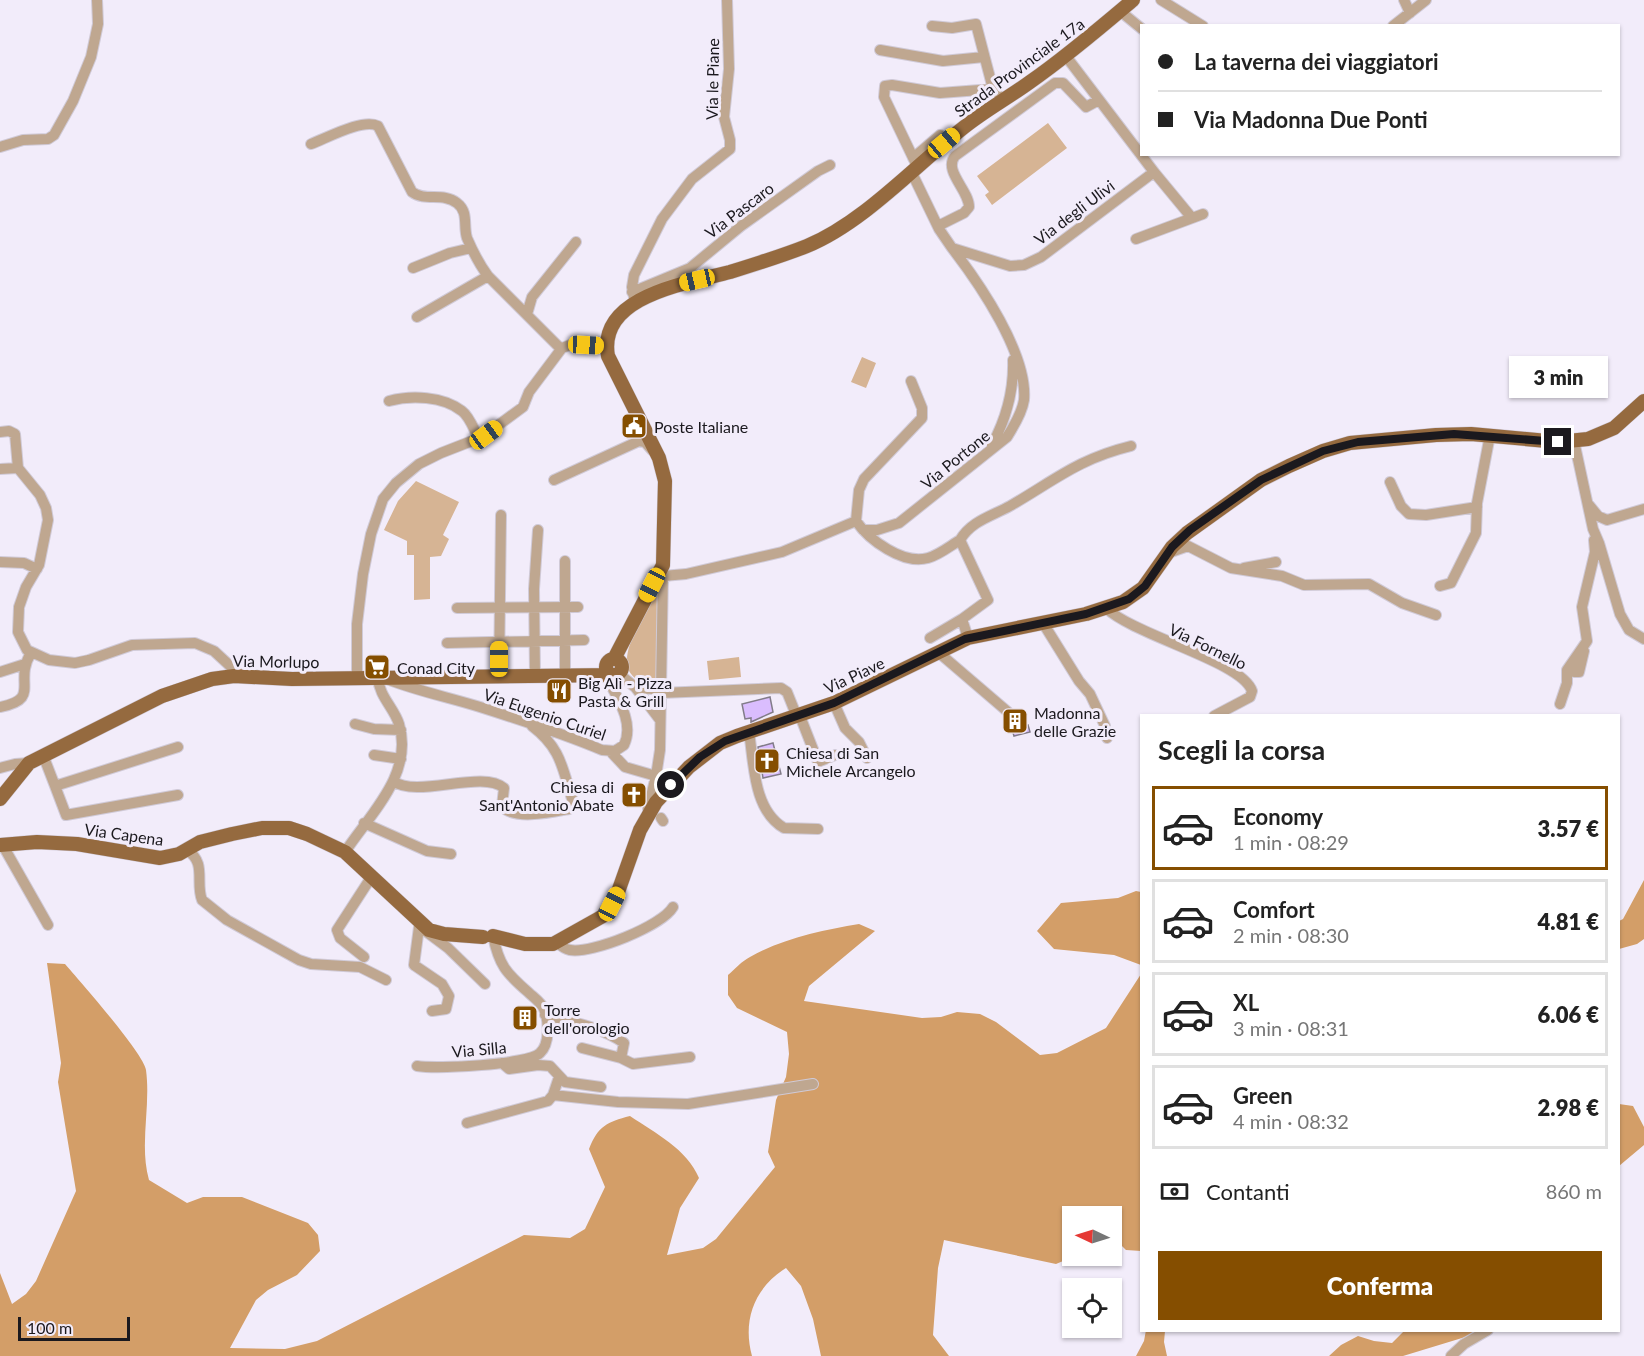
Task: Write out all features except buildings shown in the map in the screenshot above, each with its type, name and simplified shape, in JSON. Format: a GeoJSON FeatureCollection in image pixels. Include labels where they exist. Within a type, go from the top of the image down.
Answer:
{"type":"FeatureCollection","features":[{"type":"Feature","properties":{"kind":"main road","name":"Strada Provinciale 17a"},"geometry":{"type":"LineString","coordinates":[[607,346],[614,324],[634,297],[763,262],[813,243],[846,225],[915,163],[1065,55],[1133,0]]}},
{"type":"Feature","properties":{"kind":"main road"},"geometry":{"type":"LineString","coordinates":[[607,346],[613,369],[636,409],[659,458],[665,481],[663,570],[612,669]]}},
{"type":"Feature","properties":{"kind":"main road","name":"Via Piave"},"geometry":{"type":"LineString","coordinates":[[558,943],[603,916],[618,892],[639,833],[655,816],[673,783],[709,750],[749,732],[834,703],[968,638],[1106,608],[1138,593],[1187,533],[1253,485],[1279,470],[1323,451],[1368,441],[1445,434],[1574,441],[1609,431],[1644,401]]}},
{"type":"Feature","properties":{"kind":"main road","name":"Via Morlupo"},"geometry":{"type":"LineString","coordinates":[[0,799],[29,763],[43,755],[172,691],[212,679],[241,676],[292,680],[587,676],[612,669]]}},
{"type":"Feature","properties":{"kind":"main road","name":"Via Capena"},"geometry":{"type":"LineString","coordinates":[[1,845],[37,842],[77,844],[160,858],[174,856],[200,842],[224,836],[277,827],[302,831],[345,852],[420,925]]}},
{"type":"Feature","properties":{"kind":"main road"},"geometry":{"type":"LineString","coordinates":[[420,925],[440,933],[491,936],[528,944],[558,943]]}},
{"type":"Feature","properties":{"kind":"street"},"geometry":{"type":"LineString","coordinates":[[0,147],[23,140],[48,139],[54,135],[73,101],[91,57],[98,24],[97,0]]}},
{"type":"Feature","properties":{"kind":"street","name":"Via le Piane"},"geometry":{"type":"LineString","coordinates":[[634,297],[635,272],[668,210],[692,179],[730,149],[724,117],[729,69],[728,0]]}},
{"type":"Feature","properties":{"kind":"street"},"geometry":{"type":"LineString","coordinates":[[1161,0],[1200,24]]}},
{"type":"Feature","properties":{"kind":"street"},"geometry":{"type":"LineString","coordinates":[[1404,0],[1410,13]]}},
{"type":"Feature","properties":{"kind":"street"},"geometry":{"type":"LineString","coordinates":[[1396,24],[1426,0]]}},
{"type":"Feature","properties":{"kind":"street"},"geometry":{"type":"LineString","coordinates":[[1120,11],[1140,27]]}},
{"type":"Feature","properties":{"kind":"street"},"geometry":{"type":"LineString","coordinates":[[932,26],[952,28],[976,24],[993,89],[1003,100]]}},
{"type":"Feature","properties":{"kind":"street"},"geometry":{"type":"LineString","coordinates":[[880,50],[943,62],[984,57]]}},
{"type":"Feature","properties":{"kind":"street"},"geometry":{"type":"LineString","coordinates":[[1065,55],[1140,154]]}},
{"type":"Feature","properties":{"kind":"street"},"geometry":{"type":"LineString","coordinates":[[938,226],[964,213],[969,207],[968,200],[952,168],[951,161],[955,156],[1055,83],[1065,84],[1086,107],[1098,100]]}},
{"type":"Feature","properties":{"kind":"street"},"geometry":{"type":"LineString","coordinates":[[952,248],[938,226],[915,163],[884,97],[885,86],[892,85],[940,93],[993,89]]}},
{"type":"Feature","properties":{"kind":"street"},"geometry":{"type":"LineString","coordinates":[[311,144],[362,124],[376,124],[412,192],[420,196],[447,198],[461,207],[465,216],[465,232],[471,248],[488,276],[561,349]]}},
{"type":"Feature","properties":{"kind":"street"},"geometry":{"type":"LineString","coordinates":[[915,163],[940,135]]}},
{"type":"Feature","properties":{"kind":"street"},"geometry":{"type":"LineString","coordinates":[[1136,239],[1197,216],[1142,156]]}},
{"type":"Feature","properties":{"kind":"street","name":"Via Pascaro"},"geometry":{"type":"LineString","coordinates":[[634,297],[690,268],[741,226],[818,171],[830,165]]}},
{"type":"Feature","properties":{"kind":"street","name":"Via degli Ulivi"},"geometry":{"type":"LineString","coordinates":[[952,248],[1010,266],[1028,264],[1154,172]]}},
{"type":"Feature","properties":{"kind":"street"},"geometry":{"type":"LineString","coordinates":[[527,314],[532,297],[576,242]]}},
{"type":"Feature","properties":{"kind":"street"},"geometry":{"type":"LineString","coordinates":[[413,268],[454,251],[471,248]]}},
{"type":"Feature","properties":{"kind":"street","name":"Via Portone"},"geometry":{"type":"LineString","coordinates":[[863,530],[877,530],[899,523],[1007,437],[1017,422],[1024,400],[1019,366],[993,308],[952,248]]}},
{"type":"Feature","properties":{"kind":"street"},"geometry":{"type":"LineString","coordinates":[[417,317],[488,276]]}},
{"type":"Feature","properties":{"kind":"street"},"geometry":{"type":"LineString","coordinates":[[357,678],[357,624],[371,534],[381,503],[396,483],[418,464],[479,439],[523,407],[529,392],[561,349],[570,345],[607,346]]}},
{"type":"Feature","properties":{"kind":"street"},"geometry":{"type":"LineString","coordinates":[[911,381],[922,408],[922,418],[864,479],[859,490],[856,521],[863,530],[894,552],[918,559],[933,556],[960,540],[976,523],[1011,506],[1071,467],[1098,455],[1131,446]]}},
{"type":"Feature","properties":{"kind":"street"},"geometry":{"type":"LineString","coordinates":[[390,401],[414,397],[455,407],[466,416],[479,439]]}},
{"type":"Feature","properties":{"kind":"street"},"geometry":{"type":"LineString","coordinates":[[0,432],[12,432],[16,436],[18,468],[36,489],[47,513],[48,531],[37,569],[22,595],[18,618],[19,637],[24,647],[31,653],[54,662],[75,663],[132,645],[195,643],[214,651],[241,676]]}},
{"type":"Feature","properties":{"kind":"street"},"geometry":{"type":"LineString","coordinates":[[1440,586],[1451,583],[1476,536],[1477,507],[1491,435]]}},
{"type":"Feature","properties":{"kind":"street"},"geometry":{"type":"LineString","coordinates":[[554,480],[639,441],[647,444],[659,458]]}},
{"type":"Feature","properties":{"kind":"street"},"geometry":{"type":"LineString","coordinates":[[1560,704],[1567,683],[1566,672],[1584,648],[1587,640],[1582,607],[1595,549],[1593,529],[1574,441]]}},
{"type":"Feature","properties":{"kind":"street"},"geometry":{"type":"LineString","coordinates":[[0,470],[18,468]]}},
{"type":"Feature","properties":{"kind":"street"},"geometry":{"type":"LineString","coordinates":[[1390,482],[1403,510],[1413,516],[1477,507]]}},
{"type":"Feature","properties":{"kind":"street"},"geometry":{"type":"LineString","coordinates":[[1587,502],[1598,516],[1607,520],[1644,509]]}},
{"type":"Feature","properties":{"kind":"street"},"geometry":{"type":"LineString","coordinates":[[499,676],[501,515]]}},
{"type":"Feature","properties":{"kind":"street"},"geometry":{"type":"LineString","coordinates":[[655,816],[661,695],[663,570],[686,574],[739,563],[788,550],[856,521]]}},
{"type":"Feature","properties":{"kind":"street"},"geometry":{"type":"LineString","coordinates":[[1593,529],[1623,621],[1629,630],[1644,639]]}},
{"type":"Feature","properties":{"kind":"street"},"geometry":{"type":"LineString","coordinates":[[535,676],[534,608],[538,530]]}},
{"type":"Feature","properties":{"kind":"street"},"geometry":{"type":"LineString","coordinates":[[930,638],[988,600],[960,540]]}},
{"type":"Feature","properties":{"kind":"street"},"geometry":{"type":"LineString","coordinates":[[1167,555],[1188,546],[1231,568],[1280,576],[1308,586],[1369,584],[1398,601],[1436,615]]}},
{"type":"Feature","properties":{"kind":"street"},"geometry":{"type":"LineString","coordinates":[[565,561],[565,676]]}},
{"type":"Feature","properties":{"kind":"street"},"geometry":{"type":"LineString","coordinates":[[0,562],[24,563],[37,569]]}},
{"type":"Feature","properties":{"kind":"street"},"geometry":{"type":"LineString","coordinates":[[1231,568],[1276,562]]}},
{"type":"Feature","properties":{"kind":"street"},"geometry":{"type":"LineString","coordinates":[[457,608],[578,607]]}},
{"type":"Feature","properties":{"kind":"street","name":"Via Fornello"},"geometry":{"type":"LineString","coordinates":[[1106,608],[1126,624],[1213,661],[1246,681],[1252,691],[1250,697],[1218,714]]}},
{"type":"Feature","properties":{"kind":"street"},"geometry":{"type":"LineString","coordinates":[[962,619],[968,638]]}},
{"type":"Feature","properties":{"kind":"street"},"geometry":{"type":"LineString","coordinates":[[1043,623],[1078,679],[1089,691],[1105,726],[1107,738]]}},
{"type":"Feature","properties":{"kind":"street"},"geometry":{"type":"LineString","coordinates":[[447,643],[584,639]]}},
{"type":"Feature","properties":{"kind":"street"},"geometry":{"type":"LineString","coordinates":[[939,652],[1008,712]]}},
{"type":"Feature","properties":{"kind":"street"},"geometry":{"type":"LineString","coordinates":[[0,707],[18,703],[23,697],[25,664],[31,653]]}},
{"type":"Feature","properties":{"kind":"street"},"geometry":{"type":"LineString","coordinates":[[0,672],[25,664]]}},
{"type":"Feature","properties":{"kind":"street"},"geometry":{"type":"LineString","coordinates":[[612,669],[635,687],[660,720]]}},
{"type":"Feature","properties":{"kind":"street","name":"Via Eugenio Curiel"},"geometry":{"type":"LineString","coordinates":[[381,678],[420,692],[477,706],[527,722],[610,752],[623,746],[628,731],[612,669]]}},
{"type":"Feature","properties":{"kind":"street"},"geometry":{"type":"LineString","coordinates":[[345,852],[393,781],[402,759],[401,730],[396,715],[380,690],[381,678]]}},
{"type":"Feature","properties":{"kind":"street"},"geometry":{"type":"LineString","coordinates":[[635,687],[661,695],[781,688],[788,694],[819,765],[835,755]]}},
{"type":"Feature","properties":{"kind":"street"},"geometry":{"type":"LineString","coordinates":[[649,706],[661,695]]}},
{"type":"Feature","properties":{"kind":"street"},"geometry":{"type":"LineString","coordinates":[[834,703],[844,728],[859,742],[867,758]]}},
{"type":"Feature","properties":{"kind":"street"},"geometry":{"type":"LineString","coordinates":[[393,781],[409,787],[465,782],[499,784],[504,788],[502,804],[507,811],[533,814],[569,809],[573,802],[555,749],[545,736],[527,722]]}},
{"type":"Feature","properties":{"kind":"street"},"geometry":{"type":"LineString","coordinates":[[355,724],[374,729],[401,730]]}},
{"type":"Feature","properties":{"kind":"street"},"geometry":{"type":"LineString","coordinates":[[749,732],[758,788],[766,808],[784,828],[818,829]]}},
{"type":"Feature","properties":{"kind":"street"},"geometry":{"type":"LineString","coordinates":[[55,786],[178,747]]}},
{"type":"Feature","properties":{"kind":"street"},"geometry":{"type":"LineString","coordinates":[[610,752],[625,766],[657,775],[673,783]]}},
{"type":"Feature","properties":{"kind":"street"},"geometry":{"type":"LineString","coordinates":[[43,755],[66,815],[178,795]]}},
{"type":"Feature","properties":{"kind":"street"},"geometry":{"type":"LineString","coordinates":[[374,755],[402,759]]}},
{"type":"Feature","properties":{"kind":"street"},"geometry":{"type":"LineString","coordinates":[[0,768],[29,763]]}},
{"type":"Feature","properties":{"kind":"street"},"geometry":{"type":"LineString","coordinates":[[364,823],[427,851],[451,854]]}},
{"type":"Feature","properties":{"kind":"street"},"geometry":{"type":"LineString","coordinates":[[1,845],[48,925]]}},
{"type":"Feature","properties":{"kind":"street"},"geometry":{"type":"LineString","coordinates":[[187,850],[196,857],[202,900],[214,912],[302,961],[357,966],[386,980]]}},
{"type":"Feature","properties":{"kind":"street"},"geometry":{"type":"LineString","coordinates":[[364,957],[340,938],[337,930],[372,876]]}},
{"type":"Feature","properties":{"kind":"street"},"geometry":{"type":"LineString","coordinates":[[558,943],[566,950],[573,951],[600,947],[662,918],[673,907]]}},
{"type":"Feature","properties":{"kind":"street"},"geometry":{"type":"LineString","coordinates":[[420,925],[485,984]]}},
{"type":"Feature","properties":{"kind":"street"},"geometry":{"type":"LineString","coordinates":[[420,925],[414,965],[442,984],[449,996],[446,1010],[432,1011]]}},
{"type":"Feature","properties":{"kind":"street"},"geometry":{"type":"LineString","coordinates":[[491,936],[498,959],[508,974],[541,1005],[545,1015],[613,1035],[624,1043],[621,1058]]}},
{"type":"Feature","properties":{"kind":"street","name":"Via Silla"},"geometry":{"type":"LineString","coordinates":[[417,1066],[434,1068],[502,1063],[534,1057],[541,1052],[546,1038],[545,1015]]}},
{"type":"Feature","properties":{"kind":"street"},"geometry":{"type":"LineString","coordinates":[[582,1048],[621,1058],[633,1064],[690,1057]]}},
{"type":"Feature","properties":{"kind":"street"},"geometry":{"type":"LineString","coordinates":[[502,1063],[509,1069],[538,1065],[550,1066],[565,1082],[602,1087]]}},
{"type":"Feature","properties":{"kind":"street"},"geometry":{"type":"LineString","coordinates":[[467,1123],[543,1102],[553,1095],[559,1077]]}},
{"type":"Feature","properties":{"kind":"street"},"geometry":{"type":"LineString","coordinates":[[553,1095],[618,1102],[688,1104],[813,1084]]}},
{"type":"Feature","properties":{"kind":"street"},"geometry":{"type":"LineString","coordinates":[[1451,1356],[1464,1344],[1485,1332]]}},
{"type":"Feature","properties":{"kind":"shaded area"},"geometry":{"type":"Polygon","coordinates":[[[1048,123],[1067,148],[992,205],[985,195],[989,192],[977,176],[1048,123]]]}},
{"type":"Feature","properties":{"kind":"shaded area"},"geometry":{"type":"Polygon","coordinates":[[[862,357],[876,363],[866,388],[851,382],[862,357]]]}},
{"type":"Feature","properties":{"kind":"shaded area"},"geometry":{"type":"Polygon","coordinates":[[[416,481],[459,502],[443,535],[449,539],[441,556],[430,557],[430,599],[414,600],[414,555],[407,555],[407,541],[384,530],[398,501],[416,481]]]}},
{"type":"Feature","properties":{"kind":"shaded area"},"geometry":{"type":"Polygon","coordinates":[[[655,593],[659,595],[657,684],[639,680],[630,672],[627,661],[634,633],[655,593]]]}},
{"type":"Feature","properties":{"kind":"shaded area"},"geometry":{"type":"Polygon","coordinates":[[[739,657],[741,677],[709,680],[707,661],[739,657]]]}},
{"type":"Feature","properties":{"kind":"shaded area"},"geometry":{"type":"Polygon","coordinates":[[[1644,880],[1644,939],[1637,944],[1620,949],[1620,920],[1623,919],[1644,880]]]}},
{"type":"Feature","properties":{"kind":"shaded area"},"geometry":{"type":"Polygon","coordinates":[[[1136,891],[1140,892],[1140,965],[1114,955],[1054,949],[1037,931],[1061,903],[1118,898],[1136,891]]]}},
{"type":"Feature","properties":{"kind":"shaded area"},"geometry":{"type":"Polygon","coordinates":[[[859,924],[875,931],[809,986],[804,1001],[922,1018],[941,1017],[957,1012],[980,1014],[996,1022],[1040,1055],[1057,1053],[1106,1028],[1140,976],[1140,1251],[1126,1250],[1122,1246],[1122,1206],[1062,1206],[1062,1261],[1056,1264],[944,1240],[938,1268],[933,1335],[949,1356],[821,1356],[813,1319],[801,1286],[786,1268],[766,1285],[754,1306],[749,1330],[752,1356],[0,1356],[0,1273],[12,1304],[26,1294],[36,1281],[76,1191],[58,1082],[61,1063],[47,963],[65,964],[110,1017],[143,1062],[147,1084],[145,1153],[149,1180],[187,1203],[203,1197],[242,1197],[308,1223],[318,1235],[320,1251],[297,1275],[268,1290],[256,1300],[230,1348],[285,1349],[317,1341],[524,1235],[570,1238],[585,1229],[605,1187],[589,1149],[604,1126],[630,1116],[660,1135],[687,1158],[699,1178],[680,1208],[667,1255],[703,1248],[716,1239],[775,1167],[768,1152],[776,1100],[786,1077],[789,1054],[787,1032],[737,1008],[728,995],[728,975],[747,959],[789,940],[859,924]]]}},
{"type":"Feature","properties":{"kind":"shaded area"},"geometry":{"type":"Polygon","coordinates":[[[1620,1104],[1633,1106],[1644,1127],[1644,1145],[1620,1165],[1620,1104]]]}},
{"type":"Feature","properties":{"kind":"shaded area"},"geometry":{"type":"Polygon","coordinates":[[[1146,1332],[1165,1332],[1167,1356],[1136,1356],[1144,1341],[1146,1332]]]}},
{"type":"Feature","properties":{"kind":"shaded area"},"geometry":{"type":"Polygon","coordinates":[[[1403,1332],[1482,1332],[1403,1356],[1329,1356],[1341,1345],[1358,1336],[1392,1343],[1403,1332]]]}},
{"type":"Feature","properties":{"kind":"place","name":"Poste Italiane"},"geometry":{"type":"Point","coordinates":[634,426]}},
{"type":"Feature","properties":{"kind":"place","name":"Conad City"},"geometry":{"type":"Point","coordinates":[377,667]}},
{"type":"Feature","properties":{"kind":"place","name":"Big Alì - Pizza Pasta & Grill"},"geometry":{"type":"Point","coordinates":[559,691]}},
{"type":"Feature","properties":{"kind":"place","name":"Madonna delle Grazie"},"geometry":{"type":"Point","coordinates":[1015,721]}},
{"type":"Feature","properties":{"kind":"place","name":"Chiesa di San Michele Arcangelo"},"geometry":{"type":"Point","coordinates":[767,761]}},
{"type":"Feature","properties":{"kind":"place","name":"Chiesa di Sant'Antonio Abate"},"geometry":{"type":"Point","coordinates":[634,795]}},
{"type":"Feature","properties":{"kind":"place","name":"Torre dell'orologio"},"geometry":{"type":"Point","coordinates":[525,1018]}},
{"type":"Feature","properties":{"kind":"route"},"geometry":{"type":"LineString","coordinates":[[671,785],[709,750],[737,735],[834,703],[965,639],[1086,614],[1129,599],[1145,586],[1172,547],[1190,530],[1261,480],[1323,451],[1358,442],[1454,434],[1479,434],[1558,442]]}}]}
